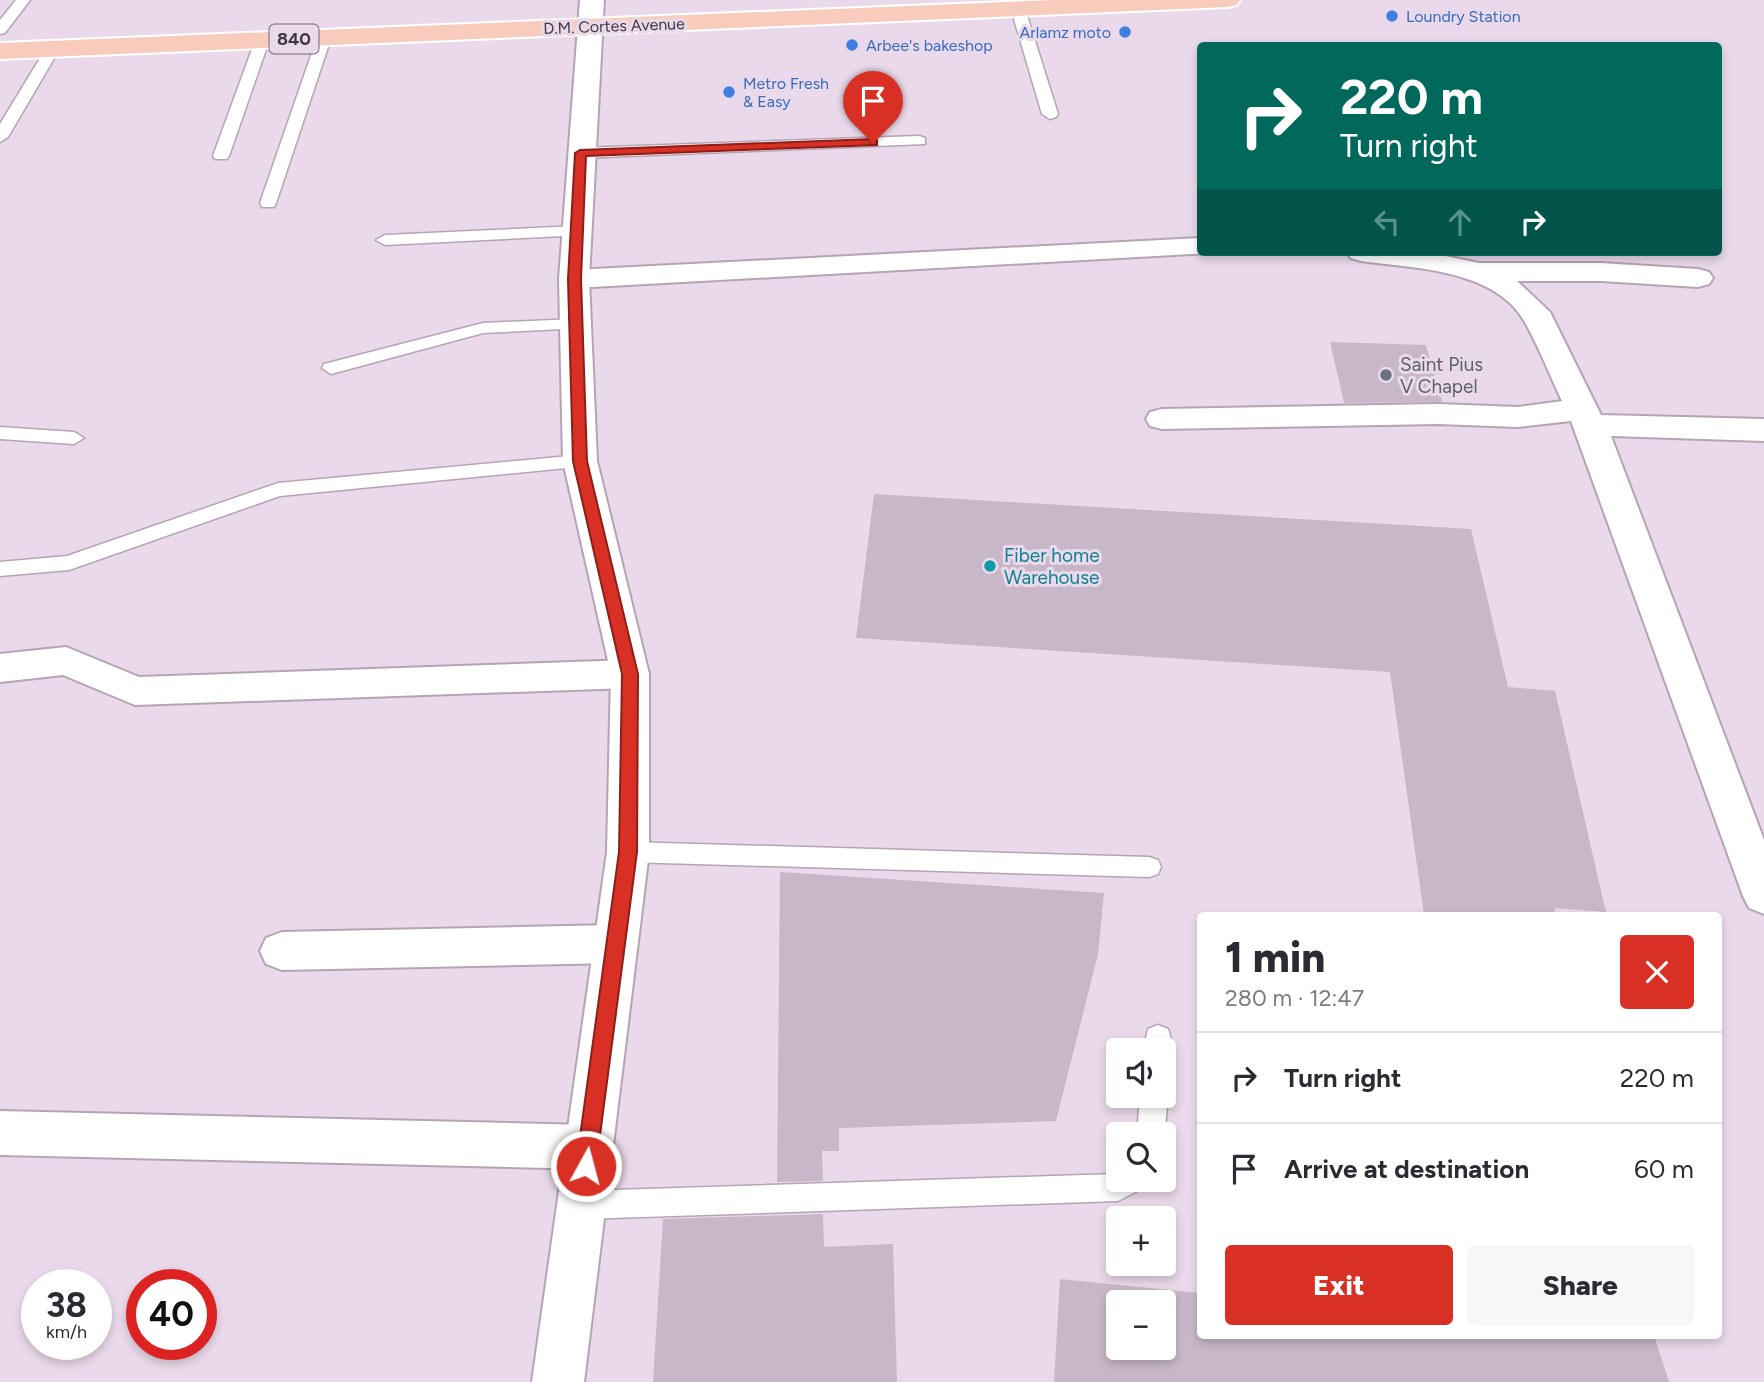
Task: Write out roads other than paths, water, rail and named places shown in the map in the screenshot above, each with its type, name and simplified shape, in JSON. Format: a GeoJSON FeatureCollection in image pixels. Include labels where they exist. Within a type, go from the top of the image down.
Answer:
{"type":"FeatureCollection","features":[{"type":"Feature","properties":{"kind":"highway","name":"D.M. Cortes Avenue"},"geometry":{"type":"LineString","coordinates":[[0,51],[1228,0]]}},
{"type":"Feature","properties":{"kind":"street"},"geometry":{"type":"LineString","coordinates":[[558,1382],[628,852],[630,674],[580,461],[574,279],[588,28],[592,0]]}},
{"type":"Feature","properties":{"kind":"street"},"geometry":{"type":"LineString","coordinates":[[574,279],[1197,247]]}},
{"type":"Feature","properties":{"kind":"street"},"geometry":{"type":"LineString","coordinates":[[1390,256],[1442,263],[1479,272],[1601,272],[1698,278]]}},
{"type":"Feature","properties":{"kind":"street"},"geometry":{"type":"LineString","coordinates":[[1479,272],[1508,288],[1535,312],[1586,417],[1764,896]]}},
{"type":"Feature","properties":{"kind":"street"},"geometry":{"type":"LineString","coordinates":[[1162,419],[1438,414],[1586,417],[1764,430]]}},
{"type":"Feature","properties":{"kind":"street"},"geometry":{"type":"LineString","coordinates":[[0,668],[66,661],[135,691],[630,674]]}},
{"type":"Feature","properties":{"kind":"street"},"geometry":{"type":"LineString","coordinates":[[282,951],[615,944]]}},
{"type":"Feature","properties":{"kind":"street"},"geometry":{"type":"LineString","coordinates":[[0,1133],[589,1147]]}},
{"type":"Feature","properties":{"kind":"lane"},"geometry":{"type":"LineString","coordinates":[[0,30],[23,0]]}},
{"type":"Feature","properties":{"kind":"lane"},"geometry":{"type":"LineString","coordinates":[[1017,9],[1050,114]]}},
{"type":"Feature","properties":{"kind":"lane"},"geometry":{"type":"LineString","coordinates":[[268,203],[324,38]]}},
{"type":"Feature","properties":{"kind":"lane"},"geometry":{"type":"LineString","coordinates":[[221,156],[262,41]]}},
{"type":"Feature","properties":{"kind":"lane"},"geometry":{"type":"LineString","coordinates":[[0,136],[52,50]]}},
{"type":"Feature","properties":{"kind":"lane"},"geometry":{"type":"LineString","coordinates":[[580,153],[919,141]]}},
{"type":"Feature","properties":{"kind":"lane"},"geometry":{"type":"LineString","coordinates":[[385,240],[577,231]]}},
{"type":"Feature","properties":{"kind":"lane"},"geometry":{"type":"LineString","coordinates":[[331,368],[483,328],[576,324]]}},
{"type":"Feature","properties":{"kind":"lane"},"geometry":{"type":"LineString","coordinates":[[0,433],[74,438]]}},
{"type":"Feature","properties":{"kind":"lane"},"geometry":{"type":"LineString","coordinates":[[0,569],[69,563],[278,490],[580,461]]}},
{"type":"Feature","properties":{"kind":"lane"},"geometry":{"type":"LineString","coordinates":[[628,852],[1149,867]]}},
{"type":"Feature","properties":{"kind":"lane"},"geometry":{"type":"LineString","coordinates":[[582,1205],[1106,1187]]}},
{"type":"Feature","properties":{"kind":"place","name":"Loundry Station"},"geometry":{"type":"Point","coordinates":[1392,16]}},
{"type":"Feature","properties":{"kind":"place","name":"Arlamz moto"},"geometry":{"type":"Point","coordinates":[1125,32]}},
{"type":"Feature","properties":{"kind":"place","name":"Arbee's bakeshop"},"geometry":{"type":"Point","coordinates":[852,45]}},
{"type":"Feature","properties":{"kind":"place","name":"Metro Fresh & Easy"},"geometry":{"type":"Point","coordinates":[729,92]}},
{"type":"Feature","properties":{"kind":"place","name":"Saint Pius V Chapel"},"geometry":{"type":"Point","coordinates":[1386,375]}},
{"type":"Feature","properties":{"kind":"place","name":"Fiber home Warehouse"},"geometry":{"type":"Point","coordinates":[990,566]}}]}
